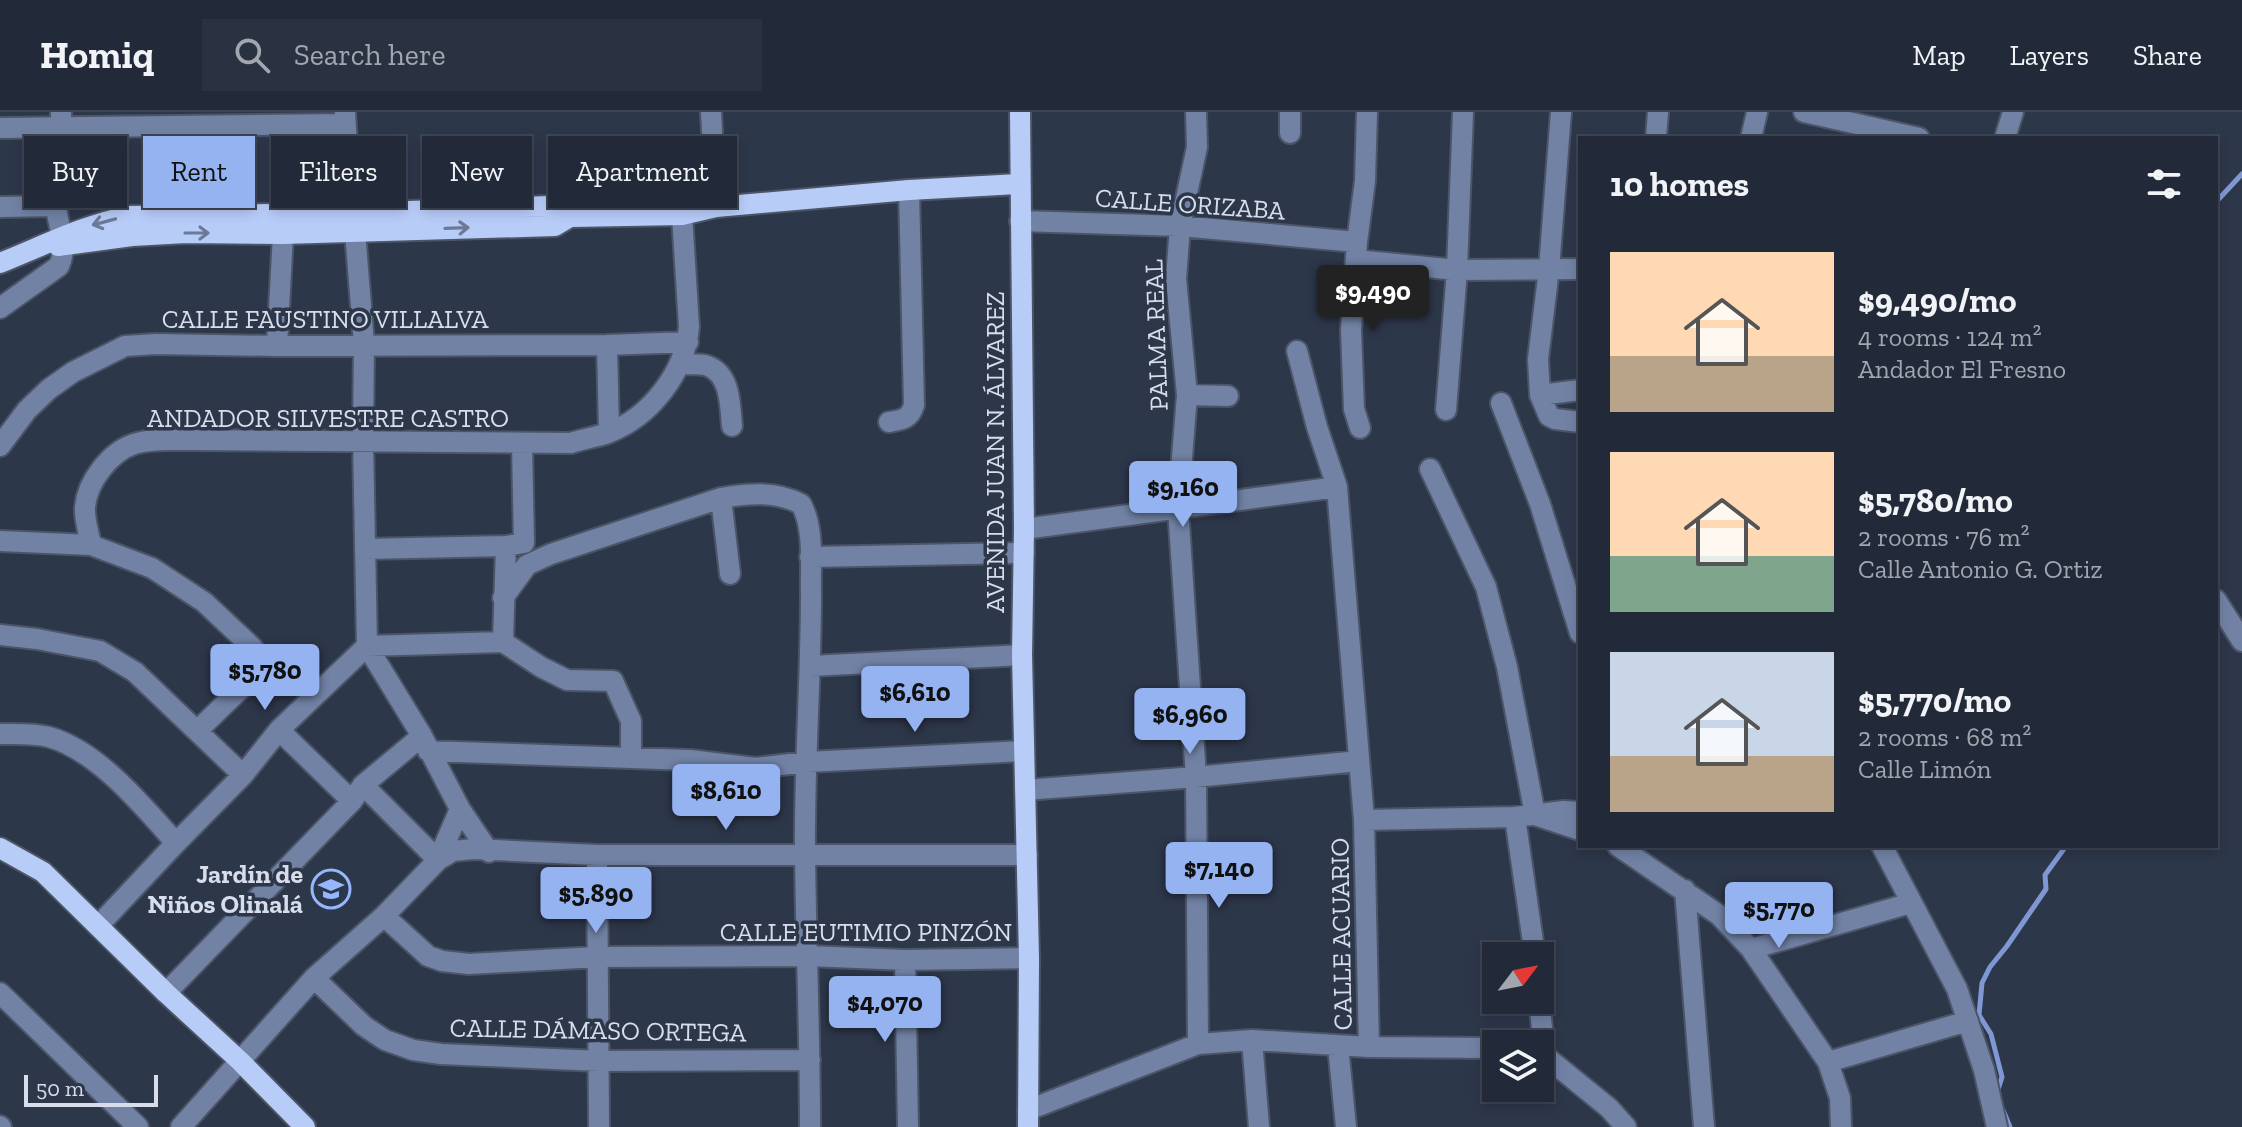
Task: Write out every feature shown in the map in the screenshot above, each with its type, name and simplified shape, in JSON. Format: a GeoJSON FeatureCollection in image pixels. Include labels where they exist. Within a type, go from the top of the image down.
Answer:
{"type":"FeatureCollection","features":[{"type":"Feature","properties":{"kind":"main road","name":"AVENIDA JUAN N. ÁLVAREZ"},"geometry":{"type":"LineString","coordinates":[[1020,112],[1028,1119]]}},
{"type":"Feature","properties":{"kind":"main road"},"geometry":{"type":"LineString","coordinates":[[737,205],[1020,184]]}},
{"type":"Feature","properties":{"kind":"main road"},"geometry":{"type":"LineString","coordinates":[[64,241],[186,233],[283,234],[353,222],[550,206],[570,217],[682,215],[712,208]]}},
{"type":"Feature","properties":{"kind":"main road"},"geometry":{"type":"LineString","coordinates":[[0,263],[64,241],[101,222],[129,216],[353,222]]}},
{"type":"Feature","properties":{"kind":"main road"},"geometry":{"type":"LineString","coordinates":[[0,848],[43,872],[305,1127]]}},
{"type":"Feature","properties":{"kind":"street"},"geometry":{"type":"LineString","coordinates":[[711,112],[712,136]]}},
{"type":"Feature","properties":{"kind":"street","name":"PALMA REAL"},"geometry":{"type":"LineString","coordinates":[[1196,112],[1197,147],[1180,226],[1176,279],[1187,395],[1178,508],[1196,777],[1198,1044]]}},
{"type":"Feature","properties":{"kind":"street"},"geometry":{"type":"LineString","coordinates":[[1360,428],[1354,409],[1351,330],[1365,181],[1367,112]]}},
{"type":"Feature","properties":{"kind":"street"},"geometry":{"type":"LineString","coordinates":[[1446,410],[1457,270],[1463,112]]}},
{"type":"Feature","properties":{"kind":"street"},"geometry":{"type":"LineString","coordinates":[[1561,112],[1549,269],[1538,359],[1540,395],[1549,416],[1578,422]]}},
{"type":"Feature","properties":{"kind":"street"},"geometry":{"type":"LineString","coordinates":[[1656,136],[1658,112]]}},
{"type":"Feature","properties":{"kind":"street"},"geometry":{"type":"LineString","coordinates":[[1751,136],[1757,112]]}},
{"type":"Feature","properties":{"kind":"street"},"geometry":{"type":"LineString","coordinates":[[1804,112],[1882,126],[1913,136]]}},
{"type":"Feature","properties":{"kind":"street"},"geometry":{"type":"LineString","coordinates":[[2006,136],[2013,112]]}},
{"type":"Feature","properties":{"kind":"street"},"geometry":{"type":"LineString","coordinates":[[0,128],[61,120],[345,118],[364,344],[367,646],[460,809],[489,852]]}},
{"type":"Feature","properties":{"kind":"street"},"geometry":{"type":"LineString","coordinates":[[889,422],[906,419],[914,405],[909,190]]}},
{"type":"Feature","properties":{"kind":"street"},"geometry":{"type":"LineString","coordinates":[[0,207],[24,207]]}},
{"type":"Feature","properties":{"kind":"street"},"geometry":{"type":"LineString","coordinates":[[0,308],[59,266],[64,241],[56,208]]}},
{"type":"Feature","properties":{"kind":"street"},"geometry":{"type":"LineString","coordinates":[[682,215],[688,342]]}},
{"type":"Feature","properties":{"kind":"street","name":"CALLE ORIZABA"},"geometry":{"type":"LineString","coordinates":[[1020,221],[1180,226],[1357,251],[1457,270],[1578,269]]}},
{"type":"Feature","properties":{"kind":"street"},"geometry":{"type":"LineString","coordinates":[[277,346],[283,234]]}},
{"type":"Feature","properties":{"kind":"street","name":"CALLE FAUSTINO VILLALVA"},"geometry":{"type":"LineString","coordinates":[[0,446],[27,410],[49,389],[73,372],[125,346],[607,345],[688,342]]}},
{"type":"Feature","properties":{"kind":"street","name":"ANDADOR SILVESTRE CASTRO"},"geometry":{"type":"LineString","coordinates":[[91,545],[85,507],[93,482],[108,461],[133,444],[184,440],[571,443],[609,432],[634,418],[668,387],[688,342]]}},
{"type":"Feature","properties":{"kind":"street"},"geometry":{"type":"LineString","coordinates":[[607,345],[609,432]]}},
{"type":"Feature","properties":{"kind":"street","name":"CALLE ACUARIO"},"geometry":{"type":"LineString","coordinates":[[1297,351],[1337,487],[1364,820],[1369,1047]]}},
{"type":"Feature","properties":{"kind":"street"},"geometry":{"type":"LineString","coordinates":[[680,364],[708,366],[719,375],[728,389],[732,426]]}},
{"type":"Feature","properties":{"kind":"street"},"geometry":{"type":"LineString","coordinates":[[1540,395],[1578,390]]}},
{"type":"Feature","properties":{"kind":"street"},"geometry":{"type":"LineString","coordinates":[[1187,395],[1228,396]]}},
{"type":"Feature","properties":{"kind":"street"},"geometry":{"type":"LineString","coordinates":[[1501,403],[1540,504],[1578,627]]}},
{"type":"Feature","properties":{"kind":"street"},"geometry":{"type":"LineString","coordinates":[[365,549],[524,543],[522,444]]}},
{"type":"Feature","properties":{"kind":"street"},"geometry":{"type":"LineString","coordinates":[[1430,469],[1486,587],[1507,667],[1525,816],[1534,942]]}},
{"type":"Feature","properties":{"kind":"street"},"geometry":{"type":"LineString","coordinates":[[1024,529],[1337,487]]}},
{"type":"Feature","properties":{"kind":"street"},"geometry":{"type":"LineString","coordinates":[[503,598],[527,565],[551,554],[721,498],[747,493],[777,495],[801,504],[807,515],[810,557],[811,666],[805,854],[810,1127]]}},
{"type":"Feature","properties":{"kind":"street"},"geometry":{"type":"LineString","coordinates":[[721,498],[730,574]]}},
{"type":"Feature","properties":{"kind":"street"},"geometry":{"type":"LineString","coordinates":[[0,541],[91,545],[152,568],[204,602],[252,647],[262,662],[260,670],[197,731]]}},
{"type":"Feature","properties":{"kind":"street"},"geometry":{"type":"LineString","coordinates":[[503,642],[506,546]]}},
{"type":"Feature","properties":{"kind":"street"},"geometry":{"type":"LineString","coordinates":[[810,557],[1024,553]]}},
{"type":"Feature","properties":{"kind":"street"},"geometry":{"type":"LineString","coordinates":[[2218,603],[2242,641]]}},
{"type":"Feature","properties":{"kind":"street"},"geometry":{"type":"LineString","coordinates":[[0,635],[100,651],[135,672],[243,775]]}},
{"type":"Feature","properties":{"kind":"street"},"geometry":{"type":"LineString","coordinates":[[98,926],[243,775],[279,730],[367,646],[503,642],[567,680],[613,681],[631,721],[631,758]]}},
{"type":"Feature","properties":{"kind":"street"},"geometry":{"type":"LineString","coordinates":[[811,666],[1022,655]]}},
{"type":"Feature","properties":{"kind":"street"},"geometry":{"type":"LineString","coordinates":[[279,730],[438,860]]}},
{"type":"Feature","properties":{"kind":"street"},"geometry":{"type":"LineString","coordinates":[[0,734],[48,736],[81,750],[130,792],[176,843]]}},
{"type":"Feature","properties":{"kind":"street"},"geometry":{"type":"LineString","coordinates":[[166,993],[358,793],[425,744],[690,760],[755,768],[807,762],[1024,751]]}},
{"type":"Feature","properties":{"kind":"street"},"geometry":{"type":"LineString","coordinates":[[1025,790],[1359,761]]}},
{"type":"Feature","properties":{"kind":"street"},"geometry":{"type":"LineString","coordinates":[[438,860],[460,809]]}},
{"type":"Feature","properties":{"kind":"street"},"geometry":{"type":"LineString","coordinates":[[1364,820],[1578,812]]}},
{"type":"Feature","properties":{"kind":"street"},"geometry":{"type":"LineString","coordinates":[[1525,816],[1578,829]]}},
{"type":"Feature","properties":{"kind":"street"},"geometry":{"type":"LineString","coordinates":[[1621,848],[1719,915],[1751,949],[1828,1062],[1840,1098],[1841,1127]]}},
{"type":"Feature","properties":{"kind":"street"},"geometry":{"type":"LineString","coordinates":[[1883,848],[1957,989],[1984,1070],[1997,1127]]}},
{"type":"Feature","properties":{"kind":"street"},"geometry":{"type":"LineString","coordinates":[[181,1127],[314,978],[384,916],[438,860],[453,851],[473,849],[597,855],[1027,855]]}},
{"type":"Feature","properties":{"kind":"street"},"geometry":{"type":"LineString","coordinates":[[597,855],[599,1127]]}},
{"type":"Feature","properties":{"kind":"street"},"geometry":{"type":"LineString","coordinates":[[1685,890],[1704,1127]]}},
{"type":"Feature","properties":{"kind":"street"},"geometry":{"type":"LineString","coordinates":[[1751,949],[1911,903]]}},
{"type":"Feature","properties":{"kind":"street","name":"CALLE EUTIMIO PINZÓN"},"geometry":{"type":"LineString","coordinates":[[384,916],[428,956],[469,964],[597,957],[1029,958]]}},
{"type":"Feature","properties":{"kind":"street"},"geometry":{"type":"LineString","coordinates":[[905,960],[908,1127]]}},
{"type":"Feature","properties":{"kind":"street","name":"CALLE DÁMASO ORTEGA"},"geometry":{"type":"LineString","coordinates":[[314,978],[364,1026],[385,1040],[413,1050],[599,1061],[810,1060]]}},
{"type":"Feature","properties":{"kind":"street"},"geometry":{"type":"LineString","coordinates":[[0,993],[138,1127]]}},
{"type":"Feature","properties":{"kind":"street"},"geometry":{"type":"LineString","coordinates":[[1828,1062],[1968,1021]]}},
{"type":"Feature","properties":{"kind":"street"},"geometry":{"type":"LineString","coordinates":[[1252,1040],[1259,1127]]}},
{"type":"Feature","properties":{"kind":"street"},"geometry":{"type":"LineString","coordinates":[[1028,1119],[1198,1044],[1252,1040],[1338,1046],[1482,1048]]}},
{"type":"Feature","properties":{"kind":"street"},"geometry":{"type":"LineString","coordinates":[[1338,1046],[1346,1127]]}},
{"type":"Feature","properties":{"kind":"street"},"geometry":{"type":"LineString","coordinates":[[1554,1065],[1609,1108],[1626,1127]]}},
{"type":"Feature","properties":{"kind":"waterway"},"geometry":{"type":"LineString","coordinates":[[2218,200],[2242,174]]}},
{"type":"Feature","properties":{"kind":"waterway"},"geometry":{"type":"LineString","coordinates":[[1997,1093],[2002,1077],[1991,1034],[1979,1015],[1982,983],[2046,889],[2045,875],[2065,848]]}},
{"type":"Feature","properties":{"kind":"waterway"},"geometry":{"type":"LineString","coordinates":[[2003,1110],[2010,1127]]}},
{"type":"Feature","properties":{"kind":"place","name":"Jardín de Niños Olinalá"},"geometry":{"type":"Point","coordinates":[331,889]}}]}
